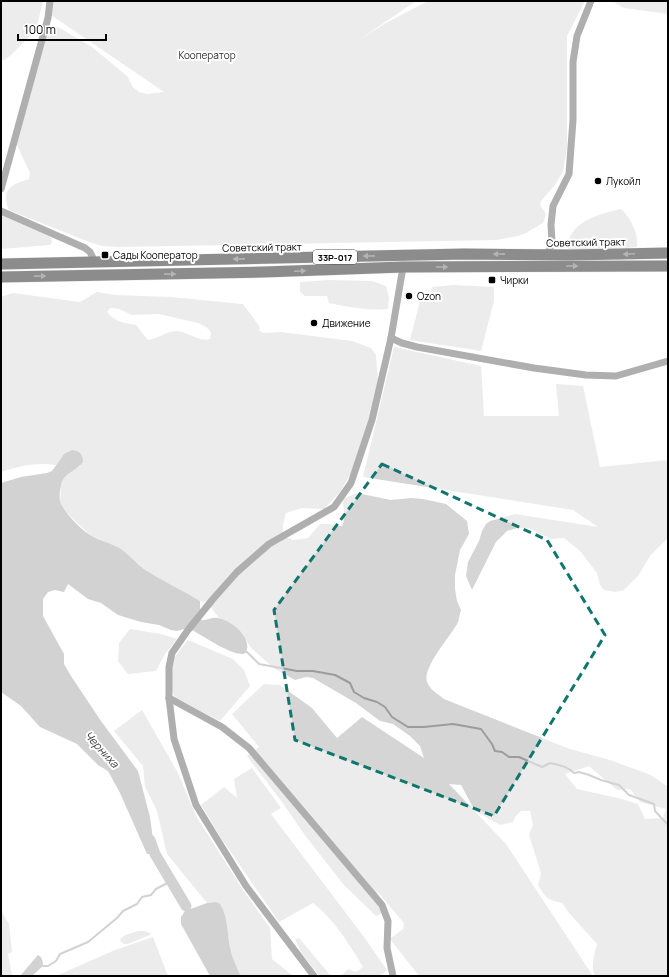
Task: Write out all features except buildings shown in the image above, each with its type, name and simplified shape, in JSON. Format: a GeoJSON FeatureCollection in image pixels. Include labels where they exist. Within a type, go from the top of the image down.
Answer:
{"type":"FeatureCollection","features":[{"type":"Feature","properties":{"kind":"highway","name":"Советский тракт"},"geometry":{"type":"LineString","coordinates":[[1,264],[464,254],[548,255],[668,253]]}},
{"type":"Feature","properties":{"kind":"highway","name":"33Р-017"},"geometry":{"type":"LineString","coordinates":[[1,277],[256,272],[403,267],[668,266]]}},
{"type":"Feature","properties":{"kind":"street"},"geometry":{"type":"LineString","coordinates":[[1,189],[48,18],[50,1]]}},
{"type":"Feature","properties":{"kind":"street"},"geometry":{"type":"LineString","coordinates":[[548,255],[552,240],[551,225],[553,206],[569,174],[573,120],[573,62],[577,36],[591,1]]}},
{"type":"Feature","properties":{"kind":"street"},"geometry":{"type":"LineString","coordinates":[[1,211],[85,248],[90,252],[95,262]]}},
{"type":"Feature","properties":{"kind":"street"},"geometry":{"type":"LineString","coordinates":[[314,976],[246,886],[196,806],[174,739],[169,698],[169,668],[172,653],[188,630],[237,572],[269,544],[334,507],[351,483],[372,420],[391,338],[403,267]]}},
{"type":"Feature","properties":{"kind":"street"},"geometry":{"type":"LineString","coordinates":[[391,338],[417,347],[534,368],[586,375],[616,376],[668,361]]}},
{"type":"Feature","properties":{"kind":"street"},"geometry":{"type":"LineString","coordinates":[[169,698],[222,727],[249,748],[382,905],[388,922],[387,948],[393,976]]}},
{"type":"Feature","properties":{"kind":"highlighted area"},"geometry":{"type":"Polygon","coordinates":[[[382,464],[547,540],[605,635],[494,816],[295,740],[274,610],[382,464]]]}},
{"type":"Feature","properties":{"kind":"green space"},"geometry":{"type":"Polygon","coordinates":[[[1,1],[43,1],[36,30],[5,60],[1,60],[1,1]]]}},
{"type":"Feature","properties":{"kind":"green space","name":"Кооператор"},"geometry":{"type":"Polygon","coordinates":[[[52,1],[416,1],[359,40],[386,23],[428,1],[585,1],[567,36],[567,149],[563,171],[555,185],[541,201],[540,205],[546,214],[543,223],[518,236],[497,240],[118,247],[102,246],[89,242],[9,210],[6,197],[9,189],[17,183],[29,179],[30,173],[17,145],[16,132],[49,28],[52,26],[58,27],[92,47],[127,76],[133,87],[139,92],[147,94],[164,92],[51,15],[52,1]]]}},
{"type":"Feature","properties":{"kind":"green space"},"geometry":{"type":"Polygon","coordinates":[[[612,1],[668,1],[668,14],[624,8],[612,1]]]}},
{"type":"Feature","properties":{"kind":"green space"},"geometry":{"type":"Polygon","coordinates":[[[621,209],[628,216],[633,226],[637,237],[637,247],[568,249],[569,240],[573,232],[579,226],[594,217],[621,209]]]}},
{"type":"Feature","properties":{"kind":"green space"},"geometry":{"type":"Polygon","coordinates":[[[1,215],[48,236],[51,238],[52,242],[50,245],[1,249],[1,215]]]}},
{"type":"Feature","properties":{"kind":"green space"},"geometry":{"type":"Polygon","coordinates":[[[328,280],[372,281],[386,286],[389,298],[388,309],[366,309],[329,303],[327,296],[305,296],[300,292],[300,282],[328,280]]]}},
{"type":"Feature","properties":{"kind":"green space"},"geometry":{"type":"Polygon","coordinates":[[[453,285],[494,287],[494,301],[481,351],[410,340],[420,301],[430,296],[432,287],[453,285]]]}},
{"type":"Feature","properties":{"kind":"green space"},"geometry":{"type":"Polygon","coordinates":[[[97,292],[115,295],[171,297],[243,304],[260,327],[259,330],[263,333],[281,332],[352,341],[371,348],[376,355],[378,382],[367,429],[352,471],[340,492],[324,509],[302,508],[286,513],[283,524],[283,536],[293,540],[308,538],[320,524],[342,526],[344,517],[343,499],[357,493],[391,500],[411,498],[446,504],[467,521],[469,534],[460,550],[455,575],[457,601],[461,610],[455,628],[438,651],[429,668],[427,676],[428,685],[444,699],[570,749],[610,760],[651,775],[668,787],[668,976],[595,976],[593,964],[597,944],[562,903],[547,898],[538,885],[541,873],[529,835],[533,825],[530,811],[521,811],[515,817],[513,822],[500,825],[475,811],[461,785],[449,784],[506,844],[593,976],[419,976],[390,939],[403,929],[404,923],[376,890],[387,911],[376,916],[343,884],[247,756],[259,747],[232,714],[264,684],[280,685],[312,708],[337,738],[362,717],[424,758],[420,746],[410,736],[393,724],[380,721],[356,703],[313,678],[306,677],[295,680],[275,669],[251,648],[242,633],[228,622],[219,618],[207,602],[200,601],[161,580],[143,568],[120,549],[90,535],[67,513],[60,501],[63,478],[69,472],[81,466],[64,454],[56,465],[28,465],[1,472],[1,297],[13,293],[80,302],[97,292]],[[110,308],[107,312],[113,318],[120,322],[136,325],[148,340],[175,331],[201,339],[210,339],[211,332],[206,327],[198,323],[159,314],[132,315],[119,309],[110,308]],[[589,766],[565,774],[577,789],[638,804],[645,819],[663,818],[666,809],[640,802],[630,789],[617,790],[589,766]]]}},
{"type":"Feature","properties":{"kind":"green space"},"geometry":{"type":"Polygon","coordinates":[[[394,347],[481,366],[484,416],[559,416],[556,384],[583,386],[600,467],[668,460],[668,538],[650,556],[638,576],[624,590],[615,592],[604,590],[600,585],[597,573],[580,551],[564,538],[551,539],[531,529],[517,528],[507,531],[496,542],[472,590],[466,576],[468,562],[479,541],[482,531],[486,524],[490,521],[515,514],[598,527],[573,510],[363,477],[394,347]]]}},
{"type":"Feature","properties":{"kind":"green space"},"geometry":{"type":"Polygon","coordinates":[[[130,629],[161,634],[177,639],[165,654],[156,671],[128,674],[118,661],[119,643],[130,629]]]}},
{"type":"Feature","properties":{"kind":"green space"},"geometry":{"type":"Polygon","coordinates":[[[188,640],[233,659],[244,670],[250,686],[220,721],[175,698],[170,681],[171,667],[177,654],[188,640]]]}},
{"type":"Feature","properties":{"kind":"green space"},"geometry":{"type":"Polygon","coordinates":[[[142,710],[178,773],[196,816],[243,890],[270,928],[272,959],[293,976],[241,976],[234,962],[230,947],[224,912],[216,902],[207,903],[167,854],[157,811],[145,787],[143,766],[114,731],[142,710]]]}},
{"type":"Feature","properties":{"kind":"green space"},"geometry":{"type":"Polygon","coordinates":[[[252,768],[281,808],[271,814],[364,937],[387,970],[381,976],[341,976],[348,969],[356,972],[363,967],[335,925],[313,903],[279,922],[221,838],[201,805],[224,787],[237,798],[234,779],[252,768]]]}},
{"type":"Feature","properties":{"kind":"green space"},"geometry":{"type":"Polygon","coordinates":[[[1,910],[9,924],[12,952],[8,954],[12,976],[1,976],[1,910]]]}},
{"type":"Feature","properties":{"kind":"green space"},"geometry":{"type":"Polygon","coordinates":[[[138,931],[145,931],[152,934],[128,944],[121,942],[120,939],[125,935],[138,931]]]}},
{"type":"Feature","properties":{"kind":"green space"},"geometry":{"type":"Polygon","coordinates":[[[153,937],[168,976],[56,976],[115,950],[153,937]]]}},
{"type":"Feature","properties":{"kind":"green space"},"geometry":{"type":"Polygon","coordinates":[[[299,938],[331,976],[319,976],[301,952],[295,939],[299,938]]]}},
{"type":"Feature","properties":{"kind":"water"},"geometry":{"type":"Polygon","coordinates":[[[72,450],[80,453],[83,462],[62,481],[60,501],[73,520],[90,535],[121,549],[144,569],[200,601],[200,620],[215,618],[223,619],[238,629],[247,644],[247,650],[244,654],[238,653],[224,648],[188,628],[177,631],[171,630],[159,625],[141,622],[118,615],[101,603],[88,599],[68,584],[64,592],[55,590],[48,592],[43,599],[43,616],[64,654],[64,664],[101,721],[138,771],[150,817],[155,854],[147,854],[120,793],[108,771],[98,765],[77,744],[40,727],[21,706],[1,692],[1,483],[21,477],[52,471],[64,454],[72,450]]]}},
{"type":"Feature","properties":{"kind":"water"},"geometry":{"type":"Polygon","coordinates":[[[216,902],[220,904],[225,914],[231,951],[234,962],[241,976],[210,976],[181,924],[181,917],[185,911],[207,903],[216,902]]]}},
{"type":"Feature","properties":{"kind":"water"},"geometry":{"type":"Polygon","coordinates":[[[38,955],[42,959],[43,966],[32,976],[20,976],[38,955]]]}},
{"type":"Feature","properties":{"kind":"waterway"},"geometry":{"type":"LineString","coordinates":[[244,652],[247,652],[259,664],[297,671],[313,671],[335,675],[350,683],[354,692],[385,707],[392,717],[408,727],[453,724],[481,729],[492,744],[495,751],[502,752],[509,757],[519,757],[542,767],[550,763],[560,765],[566,767],[574,773],[579,772],[619,785],[629,795],[654,804],[655,811],[668,825]]}},
{"type":"Feature","properties":{"kind":"waterway","name":"Черниха"},"geometry":{"type":"LineString","coordinates":[[150,840],[155,854],[186,906]]}},
{"type":"Feature","properties":{"kind":"waterway"},"geometry":{"type":"LineString","coordinates":[[43,966],[48,966],[56,961],[60,954],[88,942],[117,918],[123,911],[137,904],[142,897],[151,895],[156,889],[171,881]]}},
{"type":"Feature","properties":{"kind":"place","name":"Лукойл"},"geometry":{"type":"Point","coordinates":[598,181]}},
{"type":"Feature","properties":{"kind":"place","name":"Сады Кооператор"},"geometry":{"type":"Point","coordinates":[105,255]}},
{"type":"Feature","properties":{"kind":"place","name":"Чирки"},"geometry":{"type":"Point","coordinates":[492,280]}},
{"type":"Feature","properties":{"kind":"place","name":"Ozon"},"geometry":{"type":"Point","coordinates":[409,296]}},
{"type":"Feature","properties":{"kind":"place","name":"Движение"},"geometry":{"type":"Point","coordinates":[314,323]}}]}
